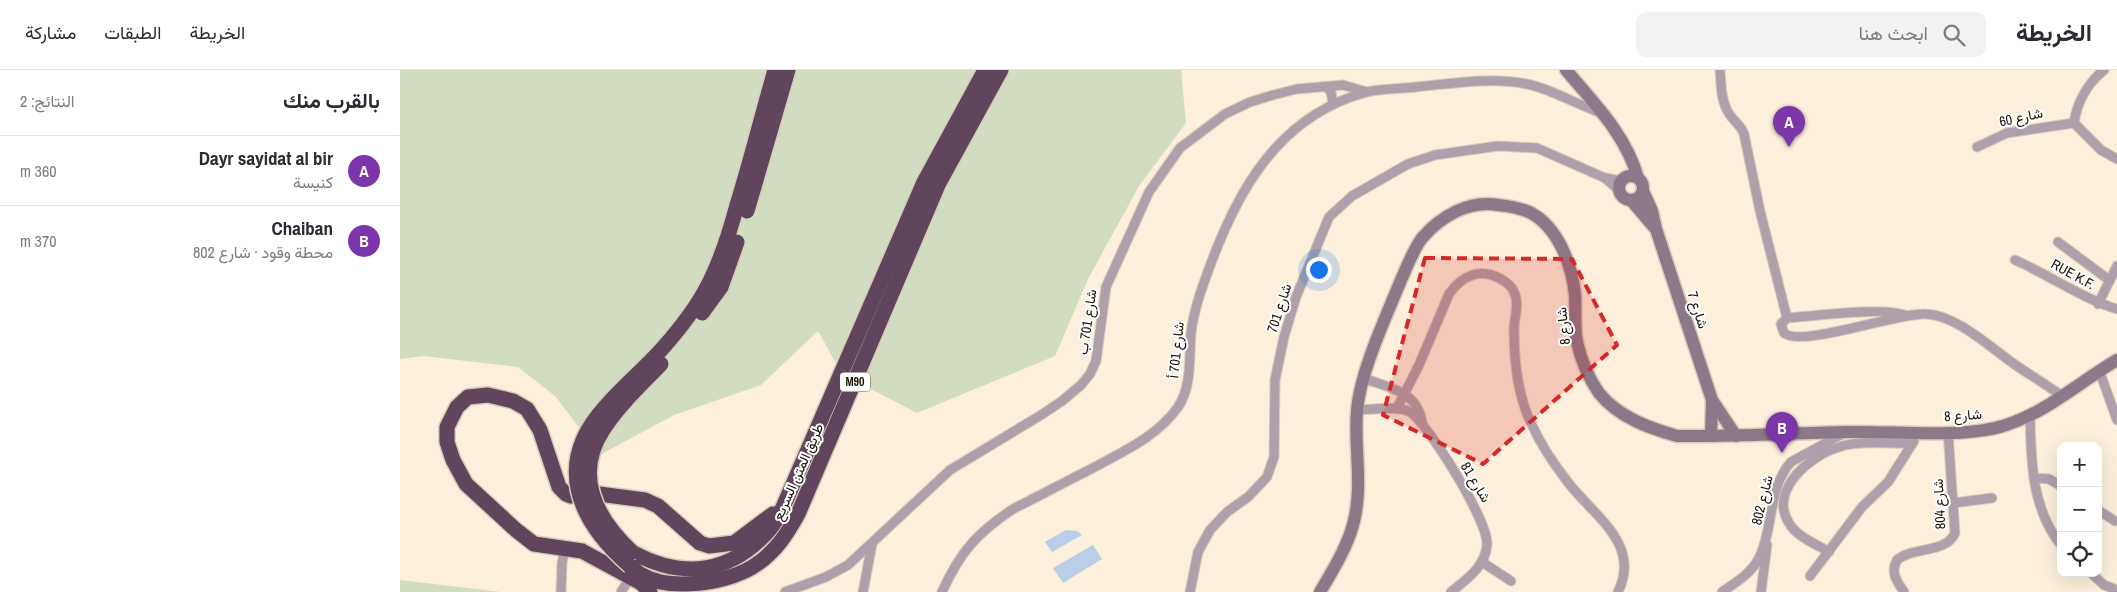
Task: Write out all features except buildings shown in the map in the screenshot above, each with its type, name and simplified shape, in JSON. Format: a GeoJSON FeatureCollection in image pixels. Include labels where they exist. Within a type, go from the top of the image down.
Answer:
{"type":"FeatureCollection","features":[{"type":"Feature","properties":{"kind":"highway","name":"طريق المتن السريع"},"geometry":{"type":"LineString","coordinates":[[775,70],[724,250],[710,282],[684,321],[661,350],[604,407],[582,441],[576,466],[579,492],[586,512],[595,530],[606,545],[638,575],[678,583],[705,583],[746,571],[770,553],[790,530],[938,185],[1001,70]]}},
{"type":"Feature","properties":{"kind":"highway","name":"طريق المتن السريع"},"geometry":{"type":"LineString","coordinates":[[638,575],[614,534],[603,520],[590,483],[589,467],[591,458],[602,430],[685,335],[721,287],[743,223],[788,70]]}},
{"type":"Feature","properties":{"kind":"highway","name":"طريق المتن السريع"},"geometry":{"type":"LineString","coordinates":[[638,575],[651,563],[665,567],[705,569],[719,565],[739,557],[772,528],[784,505],[924,182],[985,70]]}},
{"type":"Feature","properties":{"kind":"highway"},"geometry":{"type":"LineString","coordinates":[[571,496],[566,494],[560,486],[534,416],[527,409],[513,401],[481,395],[468,398],[457,406],[447,427],[447,442],[453,460],[466,484],[534,544],[582,551],[638,575]]}},
{"type":"Feature","properties":{"kind":"highway"},"geometry":{"type":"LineString","coordinates":[[599,494],[645,500],[658,506],[700,543],[709,546],[734,543],[784,505]]}},
{"type":"Feature","properties":{"kind":"highway"},"geometry":{"type":"LineString","coordinates":[[689,592],[705,583]]}},
{"type":"Feature","properties":{"kind":"street"},"geometry":{"type":"LineString","coordinates":[[1566,70],[1604,114],[1622,141],[1630,158],[1626,182]]}},
{"type":"Feature","properties":{"kind":"street"},"geometry":{"type":"LineString","coordinates":[[1720,70],[1724,105],[1731,117],[1742,128],[1744,134],[1760,211],[1787,318]]}},
{"type":"Feature","properties":{"kind":"street"},"geometry":{"type":"LineString","coordinates":[[2104,70],[2090,85],[2076,111],[2074,123],[2101,150],[2117,159]]}},
{"type":"Feature","properties":{"kind":"street"},"geometry":{"type":"LineString","coordinates":[[1367,92],[1477,82],[1512,82],[1543,88],[1604,114]]}},
{"type":"Feature","properties":{"kind":"street","name":"شارع 701 ب"},"geometry":{"type":"LineString","coordinates":[[785,592],[826,578],[848,565],[950,470],[1062,401],[1090,374],[1096,361],[1100,340],[1106,287],[1149,192],[1180,148],[1225,114],[1250,102],[1297,90],[1343,85],[1367,92]]}},
{"type":"Feature","properties":{"kind":"street"},"geometry":{"type":"LineString","coordinates":[[1327,87],[1331,92],[1333,104]]}},
{"type":"Feature","properties":{"kind":"street","name":"شارع 701 أ"},"geometry":{"type":"LineString","coordinates":[[942,592],[961,554],[992,523],[1013,509],[1149,436],[1178,406],[1185,393],[1191,333],[1196,307],[1209,267],[1248,182],[1268,155],[1288,133],[1316,112],[1367,92]]}},
{"type":"Feature","properties":{"kind":"street","name":"شارع 60"},"geometry":{"type":"LineString","coordinates":[[1977,147],[2006,133],[2074,123]]}},
{"type":"Feature","properties":{"kind":"street","name":"شارع 701"},"geometry":{"type":"LineString","coordinates":[[1190,592],[1198,552],[1210,530],[1227,512],[1248,497],[1267,477],[1274,457],[1275,380],[1284,337],[1296,298],[1329,217],[1352,196],[1408,164],[1435,154],[1498,146],[1537,148],[1604,178],[1626,182]]}},
{"type":"Feature","properties":{"kind":"street","name":"شارع 7"},"geometry":{"type":"LineString","coordinates":[[1656,229],[1631,200],[1626,198],[1626,182],[1643,186],[1643,191],[1652,211],[1656,229],[1712,400]]}},
{"type":"Feature","properties":{"kind":"street"},"geometry":{"type":"LineString","coordinates":[[1631,200],[1643,191]]}},
{"type":"Feature","properties":{"kind":"street","name":"شارع 8"},"geometry":{"type":"LineString","coordinates":[[1320,592],[1345,546],[1354,522],[1358,501],[1357,410],[1363,378],[1394,299],[1421,239],[1451,214],[1470,206],[1488,203],[1508,206],[1529,212],[1543,221],[1555,236],[1569,264],[1574,292],[1577,341],[1585,367],[1600,393],[1616,408],[1653,429],[1677,436],[1846,432],[1948,432],[1972,431],[2004,426],[2062,396],[2117,360]]}},
{"type":"Feature","properties":{"kind":"street"},"geometry":{"type":"LineString","coordinates":[[2058,242],[2109,280]]}},
{"type":"Feature","properties":{"kind":"street","name":"RUE K.F."},"geometry":{"type":"LineString","coordinates":[[2016,260],[2058,280],[2098,304],[2117,309]]}},
{"type":"Feature","properties":{"kind":"street"},"geometry":{"type":"LineString","coordinates":[[2098,304],[2117,266]]}},
{"type":"Feature","properties":{"kind":"street"},"geometry":{"type":"LineString","coordinates":[[1357,410],[1397,408],[1455,286],[1464,279],[1482,273],[1494,276],[1509,285],[1516,300],[1515,350],[1526,410],[1538,436],[1567,481],[1606,525],[1621,547],[1625,558],[1625,573],[1618,592]]}},
{"type":"Feature","properties":{"kind":"street"},"geometry":{"type":"LineString","coordinates":[[1907,316],[1902,313],[1882,311],[1787,318],[1781,324],[1782,331],[1786,336],[1794,337],[1833,332],[1907,316],[1924,314],[1945,318],[1966,330],[2062,396]]}},
{"type":"Feature","properties":{"kind":"street"},"geometry":{"type":"LineString","coordinates":[[2099,370],[2117,420]]}},
{"type":"Feature","properties":{"kind":"street"},"geometry":{"type":"LineString","coordinates":[[1363,378],[1405,393]]}},
{"type":"Feature","properties":{"kind":"street","name":"شارع 81"},"geometry":{"type":"LineString","coordinates":[[1405,393],[1418,407],[1422,424]]}},
{"type":"Feature","properties":{"kind":"street"},"geometry":{"type":"LineString","coordinates":[[1712,400],[1736,436]]}},
{"type":"Feature","properties":{"kind":"street"},"geometry":{"type":"LineString","coordinates":[[1711,436],[1712,400]]}},
{"type":"Feature","properties":{"kind":"street","name":"شارع 81"},"geometry":{"type":"LineString","coordinates":[[1397,408],[1409,411],[1422,424],[1478,512],[1484,528],[1487,545],[1482,562]]}},
{"type":"Feature","properties":{"kind":"street"},"geometry":{"type":"LineString","coordinates":[[2030,414],[2034,478],[2038,501],[2046,524],[2057,539]]}},
{"type":"Feature","properties":{"kind":"street","name":"شارع 802"},"geometry":{"type":"LineString","coordinates":[[1722,592],[1752,568],[1759,558],[1767,538],[1776,494],[1785,468],[1791,462],[1846,432]]}},
{"type":"Feature","properties":{"kind":"street"},"geometry":{"type":"LineString","coordinates":[[1810,576],[1862,507],[1888,482],[1919,432]]}},
{"type":"Feature","properties":{"kind":"street","name":"شارع 804"},"geometry":{"type":"LineString","coordinates":[[1904,592],[1896,581],[1894,572],[1894,565],[1897,560],[1910,553],[1942,546],[1953,538],[1955,528],[1948,432]]}},
{"type":"Feature","properties":{"kind":"street"},"geometry":{"type":"LineString","coordinates":[[1829,552],[1799,534],[1789,524],[1786,517],[1785,498],[1793,477],[1805,464],[1840,446],[1912,444]]}},
{"type":"Feature","properties":{"kind":"street"},"geometry":{"type":"LineString","coordinates":[[2034,478],[2049,480],[2057,484]]}},
{"type":"Feature","properties":{"kind":"street"},"geometry":{"type":"LineString","coordinates":[[1953,503],[1992,498]]}},
{"type":"Feature","properties":{"kind":"street"},"geometry":{"type":"LineString","coordinates":[[2102,513],[2115,522]]}},
{"type":"Feature","properties":{"kind":"street"},"geometry":{"type":"LineString","coordinates":[[1761,592],[1767,558],[1767,538]]}},
{"type":"Feature","properties":{"kind":"street"},"geometry":{"type":"LineString","coordinates":[[863,592],[872,544]]}},
{"type":"Feature","properties":{"kind":"street"},"geometry":{"type":"LineString","coordinates":[[561,592],[562,563],[565,548]]}},
{"type":"Feature","properties":{"kind":"street"},"geometry":{"type":"LineString","coordinates":[[1452,592],[1482,562],[1511,581]]}},
{"type":"Feature","properties":{"kind":"street"},"geometry":{"type":"LineString","coordinates":[[621,592],[638,575]]}},
{"type":"Feature","properties":{"kind":"street"},"geometry":{"type":"LineString","coordinates":[[2095,577],[2104,585],[2117,590]]}},
{"type":"Feature","properties":{"kind":"highlighted area"},"geometry":{"type":"Polygon","coordinates":[[[1425,258],[1572,259],[1617,345],[1483,464],[1383,415],[1425,258]]]}},
{"type":"Feature","properties":{"kind":"green space"},"geometry":{"type":"Polygon","coordinates":[[[400,70],[1181,70],[1186,123],[1139,186],[1088,279],[1055,356],[917,413],[842,374],[818,331],[761,385],[674,415],[600,455],[555,396],[518,367],[423,356],[400,359],[400,70]]]}},
{"type":"Feature","properties":{"kind":"green space"},"geometry":{"type":"Polygon","coordinates":[[[400,580],[501,592],[400,592],[400,580]]]}},
{"type":"Feature","properties":{"kind":"water"},"geometry":{"type":"Polygon","coordinates":[[[1066,530],[1077,531],[1082,535],[1052,552],[1045,542],[1066,530]]]}},
{"type":"Feature","properties":{"kind":"water"},"geometry":{"type":"Polygon","coordinates":[[[1093,545],[1102,559],[1063,583],[1053,568],[1093,545]]]}},
{"type":"Feature","properties":{"kind":"place","name":"Dayr sayidat al bir"},"geometry":{"type":"Point","coordinates":[1789,147]}},
{"type":"Feature","properties":{"kind":"place","name":"Chaiban"},"geometry":{"type":"Point","coordinates":[1782,453]}}]}
